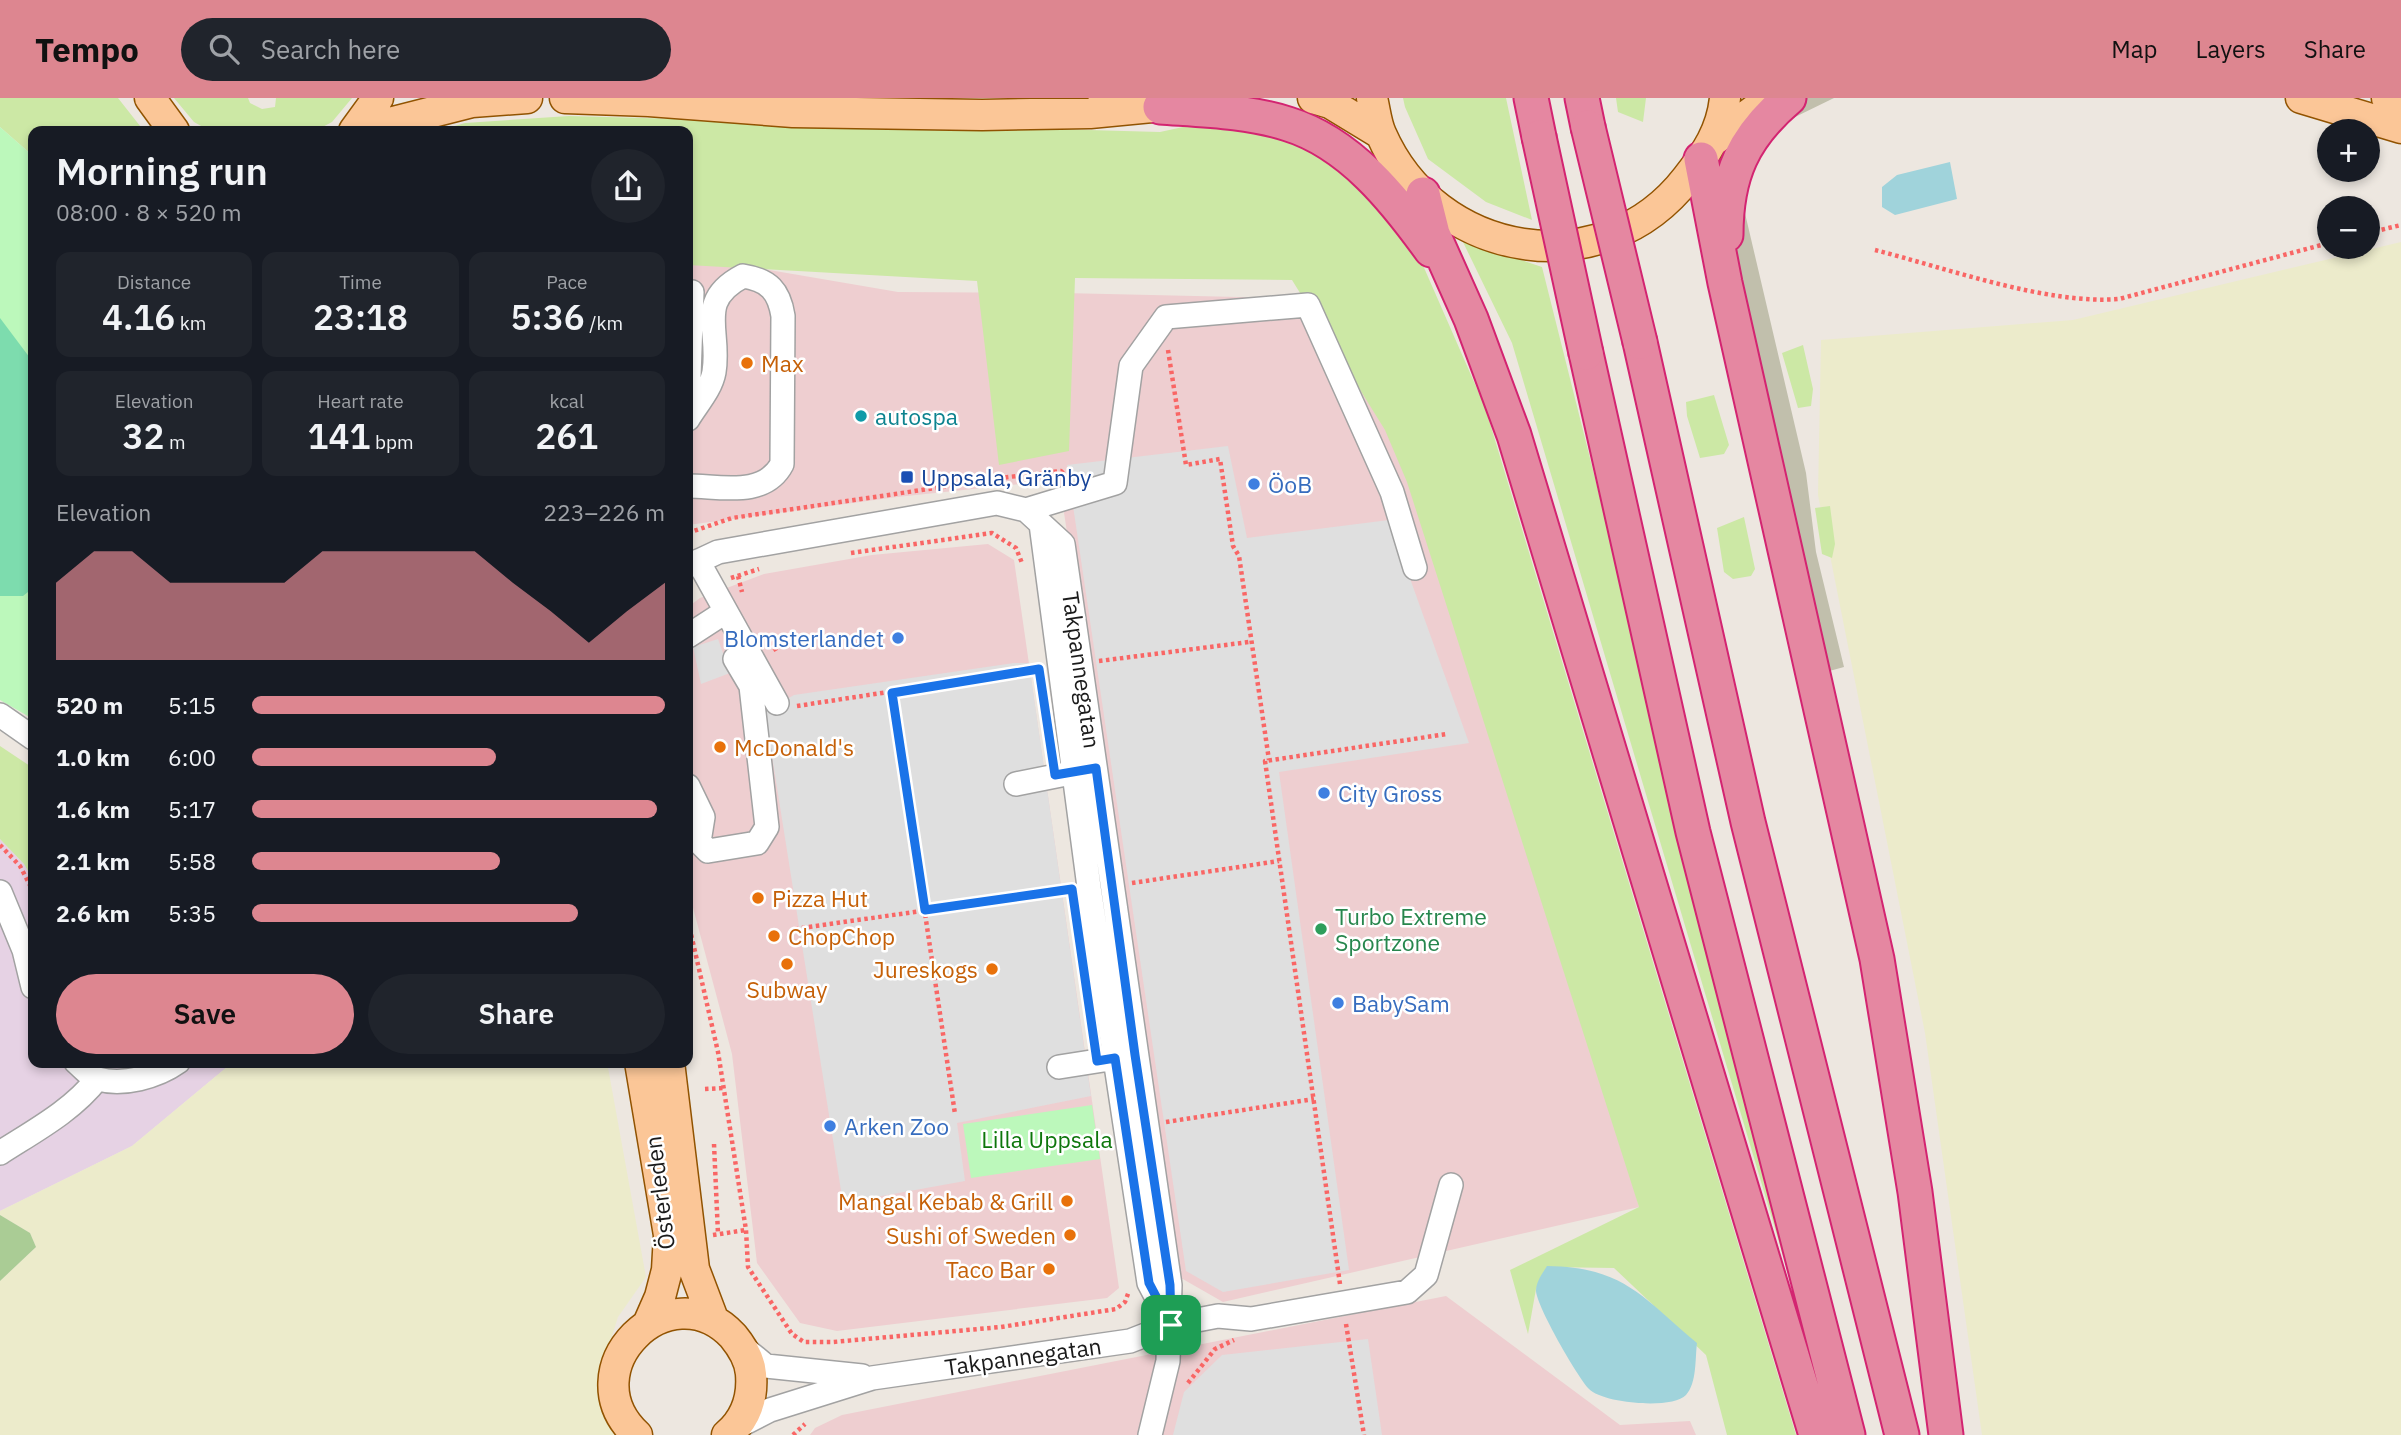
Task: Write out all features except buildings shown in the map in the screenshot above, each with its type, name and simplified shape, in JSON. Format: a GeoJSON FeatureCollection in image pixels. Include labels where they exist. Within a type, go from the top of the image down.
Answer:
{"type":"FeatureCollection","features":[{"type":"Feature","properties":{"kind":"highway"},"geometry":{"type":"LineString","coordinates":[[1531,98],[1693,832],[1848,1435]]}},
{"type":"Feature","properties":{"kind":"highway"},"geometry":{"type":"LineString","coordinates":[[1725,282],[1726,220],[1730,183],[1738,158],[1754,132],[1788,98]]}},
{"type":"Feature","properties":{"kind":"highway"},"geometry":{"type":"LineString","coordinates":[[1160,107],[1232,113],[1288,123],[1326,140],[1361,168],[1391,198],[1457,288]]}},
{"type":"Feature","properties":{"kind":"highway"},"geometry":{"type":"LineString","coordinates":[[1585,113],[1640,342],[1748,822],[1902,1435]]}},
{"type":"Feature","properties":{"kind":"highway"},"geometry":{"type":"LineString","coordinates":[[1708,150],[1725,282],[1877,959],[1915,1192],[1946,1435]]}},
{"type":"Feature","properties":{"kind":"highway"},"geometry":{"type":"LineString","coordinates":[[1423,194],[1433,234],[1514,435],[1816,1435]]}},
{"type":"Feature","properties":{"kind":"main road"},"geometry":{"type":"LineString","coordinates":[[150,98],[170,126]]}},
{"type":"Feature","properties":{"kind":"main road"},"geometry":{"type":"LineString","coordinates":[[359,126],[378,98]]}},
{"type":"Feature","properties":{"kind":"main road"},"geometry":{"type":"LineString","coordinates":[[376,126],[472,102],[527,98]]}},
{"type":"Feature","properties":{"kind":"main road"},"geometry":{"type":"LineString","coordinates":[[565,98],[649,101],[793,112],[1076,113],[1160,107],[1220,98]]}},
{"type":"Feature","properties":{"kind":"main road"},"geometry":{"type":"LineString","coordinates":[[1313,98],[1330,103],[1381,134]]}},
{"type":"Feature","properties":{"kind":"main road"},"geometry":{"type":"LineString","coordinates":[[1372,98],[1381,134],[1423,194],[1455,219],[1495,239],[1541,247],[1585,244],[1610,237],[1645,217],[1679,189],[1708,150],[1771,98]]}},
{"type":"Feature","properties":{"kind":"main road"},"geometry":{"type":"LineString","coordinates":[[1708,150],[1725,98]]}},
{"type":"Feature","properties":{"kind":"main road"},"geometry":{"type":"LineString","coordinates":[[2301,98],[2401,128]]}},
{"type":"Feature","properties":{"kind":"main road"},"geometry":{"type":"LineString","coordinates":[[2387,98],[2401,102]]}},
{"type":"Feature","properties":{"kind":"main road","name":"Österleden"},"geometry":{"type":"LineString","coordinates":[[641,1068],[669,1236],[667,1270],[649,1322]]}},
{"type":"Feature","properties":{"kind":"main road","name":"Österleden"},"geometry":{"type":"LineString","coordinates":[[670,1068],[694,1269],[713,1319]]}},
{"type":"Feature","properties":{"kind":"main road"},"geometry":{"type":"LineString","coordinates":[[636,1435],[624,1421],[615,1398],[614,1374],[618,1358],[630,1337],[649,1322],[681,1313],[713,1319],[742,1346],[750,1366],[752,1390],[749,1406],[732,1431]]}},
{"type":"Feature","properties":{"kind":"street"},"geometry":{"type":"LineString","coordinates":[[693,412],[710,386],[714,372],[713,308],[719,294],[743,276],[769,285],[780,296],[783,316],[782,464],[775,478],[757,486],[693,486]]}},
{"type":"Feature","properties":{"kind":"street"},"geometry":{"type":"LineString","coordinates":[[787,702],[725,612],[710,585],[693,564],[718,552],[997,503],[1033,517],[1115,483],[1131,366],[1166,317],[1308,306],[1392,492],[1415,568]]}},
{"type":"Feature","properties":{"kind":"street","name":"Takpannegatan"},"geometry":{"type":"LineString","coordinates":[[1033,517],[1063,544],[1096,768],[1125,1056]]}},
{"type":"Feature","properties":{"kind":"street","name":"Takpannegatan"},"geometry":{"type":"LineString","coordinates":[[732,1431],[771,1410],[872,1378],[1130,1341],[1171,1325],[1170,1285],[1073,772],[1033,517]]}},
{"type":"Feature","properties":{"kind":"street"},"geometry":{"type":"LineString","coordinates":[[693,633],[725,612]]}},
{"type":"Feature","properties":{"kind":"street"},"geometry":{"type":"LineString","coordinates":[[693,796],[703,817],[693,836],[708,851],[757,843],[767,827],[751,686],[735,659]]}},
{"type":"Feature","properties":{"kind":"street"},"geometry":{"type":"LineString","coordinates":[[0,715],[28,735]]}},
{"type":"Feature","properties":{"kind":"street"},"geometry":{"type":"LineString","coordinates":[[1016,784],[1096,768]]}},
{"type":"Feature","properties":{"kind":"street"},"geometry":{"type":"LineString","coordinates":[[0,892],[24,950],[28,967]]}},
{"type":"Feature","properties":{"kind":"street"},"geometry":{"type":"LineString","coordinates":[[1059,1067],[1125,1056]]}},
{"type":"Feature","properties":{"kind":"street"},"geometry":{"type":"LineString","coordinates":[[83,1068],[97,1079],[149,1077],[166,1068]]}},
{"type":"Feature","properties":{"kind":"street"},"geometry":{"type":"LineString","coordinates":[[0,1153],[65,1110],[84,1095],[97,1079]]}},
{"type":"Feature","properties":{"kind":"street"},"geometry":{"type":"LineString","coordinates":[[1150,1435],[1168,1362],[1171,1325],[1218,1316],[1251,1319],[1407,1292],[1426,1275],[1451,1185]]}},
{"type":"Feature","properties":{"kind":"street","name":"Takpannegatan"},"geometry":{"type":"LineString","coordinates":[[742,1346],[766,1366],[872,1378]]}},
{"type":"Feature","properties":{"kind":"path"},"geometry":{"type":"LineString","coordinates":[[2380,230],[2401,225]]}},
{"type":"Feature","properties":{"kind":"path"},"geometry":{"type":"LineString","coordinates":[[1875,250],[2048,294],[2103,300],[2119,299],[2317,246]]}},
{"type":"Feature","properties":{"kind":"path"},"geometry":{"type":"LineString","coordinates":[[1168,349],[1186,464],[1220,459],[1233,546],[1239,556],[1249,642],[1269,760]]}},
{"type":"Feature","properties":{"kind":"path"},"geometry":{"type":"LineString","coordinates":[[842,555],[992,533],[1016,548],[1024,575]]}},
{"type":"Feature","properties":{"kind":"path"},"geometry":{"type":"LineString","coordinates":[[710,585],[765,568]]}},
{"type":"Feature","properties":{"kind":"path"},"geometry":{"type":"LineString","coordinates":[[738,576],[743,597]]}},
{"type":"Feature","properties":{"kind":"path"},"geometry":{"type":"LineString","coordinates":[[765,632],[778,655]]}},
{"type":"Feature","properties":{"kind":"path"},"geometry":{"type":"LineString","coordinates":[[1095,662],[1249,642]]}},
{"type":"Feature","properties":{"kind":"path"},"geometry":{"type":"LineString","coordinates":[[1037,656],[1041,682]]}},
{"type":"Feature","properties":{"kind":"path"},"geometry":{"type":"LineString","coordinates":[[787,702],[797,709],[1039,669]]}},
{"type":"Feature","properties":{"kind":"path"},"geometry":{"type":"LineString","coordinates":[[892,693],[955,1114]]}},
{"type":"Feature","properties":{"kind":"path"},"geometry":{"type":"LineString","coordinates":[[1364,1435],[1265,761],[1447,734]]}},
{"type":"Feature","properties":{"kind":"path"},"geometry":{"type":"LineString","coordinates":[[0,845],[20,866],[28,881]]}},
{"type":"Feature","properties":{"kind":"path"},"geometry":{"type":"LineString","coordinates":[[1128,883],[1280,860]]}},
{"type":"Feature","properties":{"kind":"path"},"geometry":{"type":"LineString","coordinates":[[795,929],[1072,889],[1074,902]]}},
{"type":"Feature","properties":{"kind":"path"},"geometry":{"type":"LineString","coordinates":[[693,944],[724,1088],[746,1230],[748,1267],[792,1334],[804,1342],[1001,1327],[1116,1309],[1125,1301],[1131,1287]]}},
{"type":"Feature","properties":{"kind":"path"},"geometry":{"type":"LineString","coordinates":[[705,1089],[724,1088]]}},
{"type":"Feature","properties":{"kind":"path"},"geometry":{"type":"LineString","coordinates":[[1164,1123],[1314,1099]]}},
{"type":"Feature","properties":{"kind":"path"},"geometry":{"type":"LineString","coordinates":[[714,1144],[718,1234]]}},
{"type":"Feature","properties":{"kind":"path"},"geometry":{"type":"LineString","coordinates":[[1186,1391],[1188,1380],[1200,1364],[1215,1349],[1225,1344]]}},
{"type":"Feature","properties":{"kind":"path"},"geometry":{"type":"LineString","coordinates":[[793,1435],[802,1426]]}},
{"type":"Feature","properties":{"kind":"shaded area"},"geometry":{"type":"Polygon","coordinates":[[[1782,98],[1834,98],[1793,118],[1766,139],[1744,180],[1744,209],[1806,473],[1816,552],[1844,667],[1822,673],[1720,210],[1719,166],[1727,147],[1782,98]]]}},
{"type":"Feature","properties":{"kind":"shaded area"},"geometry":{"type":"Polygon","coordinates":[[[693,264],[752,267],[898,292],[1321,299],[1454,499],[1639,1207],[1223,1302],[1181,1278],[1059,480],[897,497],[693,524],[693,264]]]}},
{"type":"Feature","properties":{"kind":"shaded area"},"geometry":{"type":"Polygon","coordinates":[[[1228,446],[1247,538],[1389,520],[1469,743],[1279,772],[1349,1270],[1223,1292],[1186,1271],[1067,465],[1228,446]]]}},
{"type":"Feature","properties":{"kind":"shaded area"},"geometry":{"type":"Polygon","coordinates":[[[988,544],[1014,560],[1119,1288],[1107,1298],[837,1331],[800,1323],[757,1263],[732,1054],[693,908],[693,603],[700,598],[764,574],[872,555],[988,544]]]}},
{"type":"Feature","properties":{"kind":"shaded area"},"geometry":{"type":"Polygon","coordinates":[[[718,639],[730,673],[701,684],[693,647],[718,639]]]}},
{"type":"Feature","properties":{"kind":"shaded area"},"geometry":{"type":"Polygon","coordinates":[[[1029,663],[1091,1096],[957,1123],[965,1181],[843,1203],[765,712],[794,695],[1029,663]]]}},
{"type":"Feature","properties":{"kind":"shaded area"},"geometry":{"type":"Polygon","coordinates":[[[0,839],[28,871],[28,1068],[226,1068],[132,1146],[0,1211],[0,839]]]}},
{"type":"Feature","properties":{"kind":"shaded area"},"geometry":{"type":"Polygon","coordinates":[[[1446,1296],[1620,1425],[1690,1421],[1696,1435],[810,1435],[815,1428],[842,1415],[1446,1296]]]}},
{"type":"Feature","properties":{"kind":"shaded area"},"geometry":{"type":"Polygon","coordinates":[[[1368,1339],[1382,1435],[1173,1435],[1184,1392],[1222,1355],[1368,1339]]]}},
{"type":"Feature","properties":{"kind":"green space"},"geometry":{"type":"Polygon","coordinates":[[[0,98],[118,98],[140,126],[28,126],[28,152],[0,127],[0,98]]]}},
{"type":"Feature","properties":{"kind":"green space"},"geometry":{"type":"Polygon","coordinates":[[[174,98],[248,98],[250,103],[262,109],[275,107],[276,98],[352,98],[332,122],[324,126],[201,126],[194,122],[174,98]]]}},
{"type":"Feature","properties":{"kind":"green space"},"geometry":{"type":"Polygon","coordinates":[[[1403,98],[1506,98],[1532,220],[1486,202],[1428,159],[1403,98]]]}},
{"type":"Feature","properties":{"kind":"green space"},"geometry":{"type":"Polygon","coordinates":[[[1616,98],[1646,98],[1643,122],[1618,112],[1616,98]]]}},
{"type":"Feature","properties":{"kind":"green space"},"geometry":{"type":"Polygon","coordinates":[[[1252,112],[1383,174],[1485,407],[1796,1435],[1727,1435],[1706,1355],[1614,1268],[1547,1267],[1536,1289],[1528,1334],[1510,1270],[1639,1207],[1407,482],[1385,430],[1292,280],[1075,278],[1069,451],[999,465],[977,281],[693,265],[693,126],[455,126],[465,123],[569,116],[1160,132],[1252,112]]]}},
{"type":"Feature","properties":{"kind":"green space"},"geometry":{"type":"Polygon","coordinates":[[[0,127],[28,152],[28,716],[0,700],[0,127]]]}},
{"type":"Feature","properties":{"kind":"green space"},"geometry":{"type":"Polygon","coordinates":[[[1462,240],[1542,267],[1830,1414],[1512,343],[1462,240]]]}},
{"type":"Feature","properties":{"kind":"green space"},"geometry":{"type":"Polygon","coordinates":[[[2401,242],[2401,1435],[1982,1435],[1925,1033],[1818,495],[1821,340],[2073,320],[2330,259],[2380,259],[2380,247],[2401,242]]]}},
{"type":"Feature","properties":{"kind":"green space"},"geometry":{"type":"Polygon","coordinates":[[[0,318],[28,355],[28,592],[23,596],[0,596],[0,318]]]}},
{"type":"Feature","properties":{"kind":"green space"},"geometry":{"type":"Polygon","coordinates":[[[1803,345],[1813,389],[1811,406],[1798,408],[1782,353],[1803,345]]]}},
{"type":"Feature","properties":{"kind":"green space"},"geometry":{"type":"Polygon","coordinates":[[[1714,395],[1729,445],[1724,454],[1700,458],[1687,416],[1686,402],[1714,395]]]}},
{"type":"Feature","properties":{"kind":"green space"},"geometry":{"type":"Polygon","coordinates":[[[1830,506],[1835,544],[1832,558],[1822,554],[1815,508],[1830,506]]]}},
{"type":"Feature","properties":{"kind":"green space"},"geometry":{"type":"Polygon","coordinates":[[[1744,517],[1755,569],[1751,576],[1733,579],[1724,572],[1717,528],[1744,517]]]}},
{"type":"Feature","properties":{"kind":"green space"},"geometry":{"type":"Polygon","coordinates":[[[0,746],[28,765],[28,871],[0,839],[0,746]]]}},
{"type":"Feature","properties":{"kind":"green space"},"geometry":{"type":"Polygon","coordinates":[[[226,1068],[608,1068],[646,1277],[618,1317],[603,1365],[621,1435],[0,1435],[0,1281],[36,1247],[30,1233],[0,1215],[0,1211],[132,1146],[226,1068]]]}},
{"type":"Feature","properties":{"kind":"green space","name":"Lilla Uppsala"},"geometry":{"type":"Polygon","coordinates":[[[1092,1105],[1100,1159],[971,1178],[963,1124],[1092,1105]]]}},
{"type":"Feature","properties":{"kind":"green space"},"geometry":{"type":"Polygon","coordinates":[[[0,1215],[30,1233],[36,1247],[0,1281],[0,1215]]]}},
{"type":"Feature","properties":{"kind":"water"},"geometry":{"type":"Polygon","coordinates":[[[1950,162],[1957,199],[1895,215],[1882,207],[1882,187],[1897,175],[1950,162]]]}},
{"type":"Feature","properties":{"kind":"water"},"geometry":{"type":"Polygon","coordinates":[[[1547,1266],[1595,1272],[1614,1279],[1646,1299],[1697,1343],[1694,1377],[1686,1395],[1667,1402],[1637,1403],[1608,1398],[1589,1389],[1558,1341],[1538,1299],[1537,1284],[1547,1266]]]}},
{"type":"Feature","properties":{"kind":"place","name":"Max"},"geometry":{"type":"Point","coordinates":[747,363]}},
{"type":"Feature","properties":{"kind":"place","name":"autospa"},"geometry":{"type":"Point","coordinates":[861,416]}},
{"type":"Feature","properties":{"kind":"place","name":"Uppsala, Gränby"},"geometry":{"type":"Point","coordinates":[907,477]}},
{"type":"Feature","properties":{"kind":"place","name":"ÖoB"},"geometry":{"type":"Point","coordinates":[1254,484]}},
{"type":"Feature","properties":{"kind":"place","name":"Blomsterlandet"},"geometry":{"type":"Point","coordinates":[898,638]}},
{"type":"Feature","properties":{"kind":"place","name":"McDonald's"},"geometry":{"type":"Point","coordinates":[720,747]}},
{"type":"Feature","properties":{"kind":"place","name":"City Gross"},"geometry":{"type":"Point","coordinates":[1324,793]}},
{"type":"Feature","properties":{"kind":"place","name":"Pizza Hut"},"geometry":{"type":"Point","coordinates":[758,898]}},
{"type":"Feature","properties":{"kind":"place","name":"Turbo Extreme Sportzone"},"geometry":{"type":"Point","coordinates":[1321,929]}},
{"type":"Feature","properties":{"kind":"place","name":"ChopChop"},"geometry":{"type":"Point","coordinates":[774,936]}},
{"type":"Feature","properties":{"kind":"place","name":"Subway"},"geometry":{"type":"Point","coordinates":[787,964]}},
{"type":"Feature","properties":{"kind":"place","name":"Jureskogs"},"geometry":{"type":"Point","coordinates":[992,969]}},
{"type":"Feature","properties":{"kind":"place","name":"BabySam"},"geometry":{"type":"Point","coordinates":[1338,1003]}},
{"type":"Feature","properties":{"kind":"place","name":"Arken Zoo"},"geometry":{"type":"Point","coordinates":[830,1126]}},
{"type":"Feature","properties":{"kind":"place","name":"Mangal Kebab & Grill"},"geometry":{"type":"Point","coordinates":[1067,1201]}},
{"type":"Feature","properties":{"kind":"place","name":"Sushi of Sweden"},"geometry":{"type":"Point","coordinates":[1070,1235]}},
{"type":"Feature","properties":{"kind":"place","name":"Taco Bar"},"geometry":{"type":"Point","coordinates":[1049,1269]}},
{"type":"Feature","properties":{"kind":"route"},"geometry":{"type":"LineString","coordinates":[[1039,669],[1055,775],[1096,768],[1170,1285],[1171,1325],[1149,1283],[1115,1058],[1097,1061],[1072,889],[925,910],[892,693],[1039,669]]}}]}
